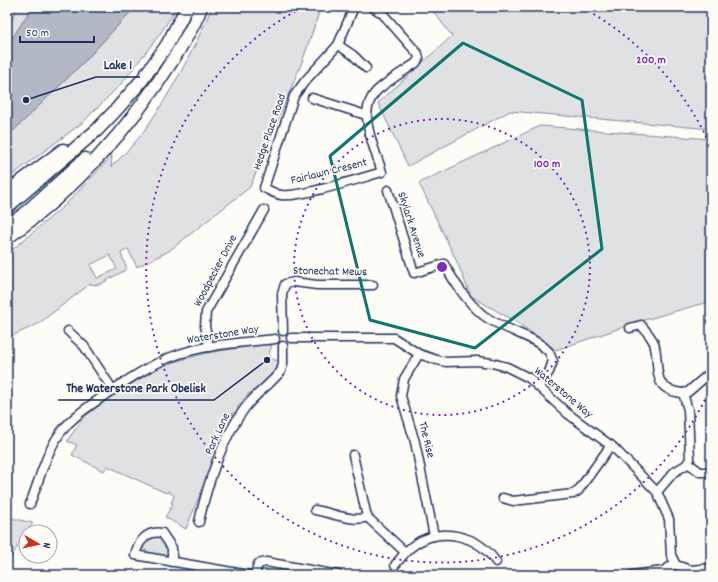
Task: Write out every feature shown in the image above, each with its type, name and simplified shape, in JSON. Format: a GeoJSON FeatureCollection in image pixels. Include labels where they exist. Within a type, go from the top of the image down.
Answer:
{"type":"FeatureCollection","features":[{"type":"Feature","properties":{"kind":"street"},"geometry":{"type":"LineString","coordinates":[[7,207],[97,130],[116,110],[142,80],[167,45],[186,7]]}},
{"type":"Feature","properties":{"kind":"street"},"geometry":{"type":"LineString","coordinates":[[7,238],[30,222],[103,153],[136,113],[165,71],[196,21],[202,7]]}},
{"type":"Feature","properties":{"kind":"street","name":"Hedge Place Road"},"geometry":{"type":"LineString","coordinates":[[264,188],[294,96],[305,81],[338,45],[354,7]]}},
{"type":"Feature","properties":{"kind":"street"},"geometry":{"type":"LineString","coordinates":[[312,98],[366,115],[370,98],[379,88],[416,63],[419,58],[418,54],[382,13],[372,7]]}},
{"type":"Feature","properties":{"kind":"street"},"geometry":{"type":"LineString","coordinates":[[338,45],[353,55],[366,68]]}},
{"type":"Feature","properties":{"kind":"street"},"geometry":{"type":"LineString","coordinates":[[7,226],[23,215],[104,143],[165,71]]}},
{"type":"Feature","properties":{"kind":"street"},"geometry":{"type":"LineString","coordinates":[[7,192],[116,110]]}},
{"type":"Feature","properties":{"kind":"street","name":"Fairlawn Cresent"},"geometry":{"type":"LineString","coordinates":[[264,188],[281,195],[290,195],[331,186],[382,172],[366,115]]}},
{"type":"Feature","properties":{"kind":"street","name":"Skylark Avenue"},"geometry":{"type":"LineString","coordinates":[[388,190],[414,273],[444,264],[470,303],[484,315],[502,327],[533,341],[548,350],[552,361],[549,372],[539,386]]}},
{"type":"Feature","properties":{"kind":"street","name":"Woodpecker Drive"},"geometry":{"type":"LineString","coordinates":[[209,347],[205,326],[206,312],[264,210]]}},
{"type":"Feature","properties":{"kind":"street","name":"Stonechat Mews"},"geometry":{"type":"LineString","coordinates":[[282,331],[282,289],[289,282],[373,285]]}},
{"type":"Feature","properties":{"kind":"street"},"geometry":{"type":"LineString","coordinates":[[630,328],[641,325],[651,338],[656,351],[659,380],[662,386],[683,394]]}},
{"type":"Feature","properties":{"kind":"street"},"geometry":{"type":"LineString","coordinates":[[68,331],[84,346],[112,390]]}},
{"type":"Feature","properties":{"kind":"street"},"geometry":{"type":"LineString","coordinates":[[282,331],[289,334],[291,338],[288,344],[283,346]]}},
{"type":"Feature","properties":{"kind":"street","name":"Waterstone Way"},"geometry":{"type":"LineString","coordinates":[[275,339],[276,334],[282,331]]}},
{"type":"Feature","properties":{"kind":"street","name":"Waterstone Way"},"geometry":{"type":"LineString","coordinates":[[291,338],[394,338],[419,354],[446,362],[477,361],[499,364],[525,376],[539,386],[567,413],[611,445],[657,492],[669,519],[672,554],[675,564]]}},
{"type":"Feature","properties":{"kind":"street","name":"Waterstone Way"},"geometry":{"type":"LineString","coordinates":[[30,504],[52,448],[61,432],[84,410],[112,390],[147,368],[171,357],[209,347],[275,339]]}},
{"type":"Feature","properties":{"kind":"street","name":"Waterstone Way"},"geometry":{"type":"LineString","coordinates":[[275,339],[277,343],[283,346]]}},
{"type":"Feature","properties":{"kind":"street","name":"Park Lane"},"geometry":{"type":"LineString","coordinates":[[199,522],[203,504],[227,438],[245,407],[281,371],[283,364],[283,346]]}},
{"type":"Feature","properties":{"kind":"street","name":"The Rise"},"geometry":{"type":"LineString","coordinates":[[419,354],[404,379],[401,396],[415,442],[434,536]]}},
{"type":"Feature","properties":{"kind":"street"},"geometry":{"type":"LineString","coordinates":[[683,394],[711,372]]}},
{"type":"Feature","properties":{"kind":"street"},"geometry":{"type":"LineString","coordinates":[[657,492],[674,472],[688,463],[691,456],[691,437],[688,410],[683,394]]}},
{"type":"Feature","properties":{"kind":"street"},"geometry":{"type":"LineString","coordinates":[[503,498],[513,501],[573,494],[578,491],[611,445]]}},
{"type":"Feature","properties":{"kind":"street"},"geometry":{"type":"LineString","coordinates":[[353,455],[367,517],[405,552]]}},
{"type":"Feature","properties":{"kind":"street"},"geometry":{"type":"LineString","coordinates":[[688,463],[700,472],[711,472]]}},
{"type":"Feature","properties":{"kind":"street"},"geometry":{"type":"LineString","coordinates":[[315,510],[349,518],[362,519],[367,517]]}},
{"type":"Feature","properties":{"kind":"street"},"geometry":{"type":"LineString","coordinates":[[172,562],[172,548],[162,533],[155,533],[146,536],[137,548],[135,555],[172,562],[249,575]]}},
{"type":"Feature","properties":{"kind":"street"},"geometry":{"type":"LineString","coordinates":[[395,565],[405,552],[419,542],[434,536],[453,535],[470,539],[486,549],[496,562]]}},
{"type":"Feature","properties":{"kind":"street"},"geometry":{"type":"LineString","coordinates":[[255,575],[258,564],[266,562],[338,575]]}},
{"type":"Feature","properties":{"kind":"street"},"geometry":{"type":"LineString","coordinates":[[632,575],[664,571],[675,564],[688,570],[711,568]]}},
{"type":"Feature","properties":{"kind":"highlighted area"},"geometry":{"type":"Polygon","coordinates":[[[463,43],[582,100],[602,249],[475,348],[370,320],[330,156],[463,43]]]}},
{"type":"Feature","properties":{"kind":"shaded area"},"geometry":{"type":"Polygon","coordinates":[[[17,7],[32,7],[7,47],[7,30],[17,7]]]}},
{"type":"Feature","properties":{"kind":"shaded area"},"geometry":{"type":"Polygon","coordinates":[[[32,7],[135,7],[83,63],[7,137],[7,47],[32,7]]]}},
{"type":"Feature","properties":{"kind":"shaded area"},"geometry":{"type":"Polygon","coordinates":[[[135,7],[177,7],[160,34],[122,83],[82,123],[7,179],[7,137],[83,63],[135,7]]]}},
{"type":"Feature","properties":{"kind":"shaded area"},"geometry":{"type":"Polygon","coordinates":[[[212,7],[321,7],[302,62],[250,187],[169,251],[137,267],[128,249],[121,253],[127,269],[99,285],[90,284],[38,324],[7,338],[7,254],[65,205],[112,156],[111,167],[137,141],[173,86],[212,7]],[[110,255],[90,265],[97,278],[117,269],[110,255]]]}},
{"type":"Feature","properties":{"kind":"shaded area"},"geometry":{"type":"Polygon","coordinates":[[[430,7],[711,7],[711,129],[510,111],[408,166],[378,103],[452,36],[430,7]]]}},
{"type":"Feature","properties":{"kind":"shaded area"},"geometry":{"type":"Polygon","coordinates":[[[540,126],[711,139],[711,301],[638,322],[556,350],[521,325],[471,296],[456,260],[419,183],[540,126]]]}},
{"type":"Feature","properties":{"kind":"shaded area"},"geometry":{"type":"Polygon","coordinates":[[[265,344],[272,345],[269,354],[273,360],[280,360],[277,370],[254,393],[249,393],[238,406],[238,411],[233,413],[225,427],[226,431],[186,529],[165,517],[173,504],[171,503],[174,496],[168,491],[166,493],[107,466],[104,471],[72,455],[77,445],[67,441],[84,417],[117,392],[163,365],[206,353],[265,344]]]}},
{"type":"Feature","properties":{"kind":"shaded area"},"geometry":{"type":"Polygon","coordinates":[[[7,517],[33,523],[18,524],[18,546],[7,563],[7,517]]]}},
{"type":"Feature","properties":{"kind":"shaded area"},"geometry":{"type":"Polygon","coordinates":[[[155,536],[162,539],[169,549],[167,555],[154,555],[143,548],[146,539],[155,536]]]}},
{"type":"Feature","properties":{"kind":"place","name":"Lake 1"},"geometry":{"type":"Point","coordinates":[26,100]}},
{"type":"Feature","properties":{"kind":"place","name":"The Waterstone Park Obelisk"},"geometry":{"type":"Point","coordinates":[267,360]}}]}
